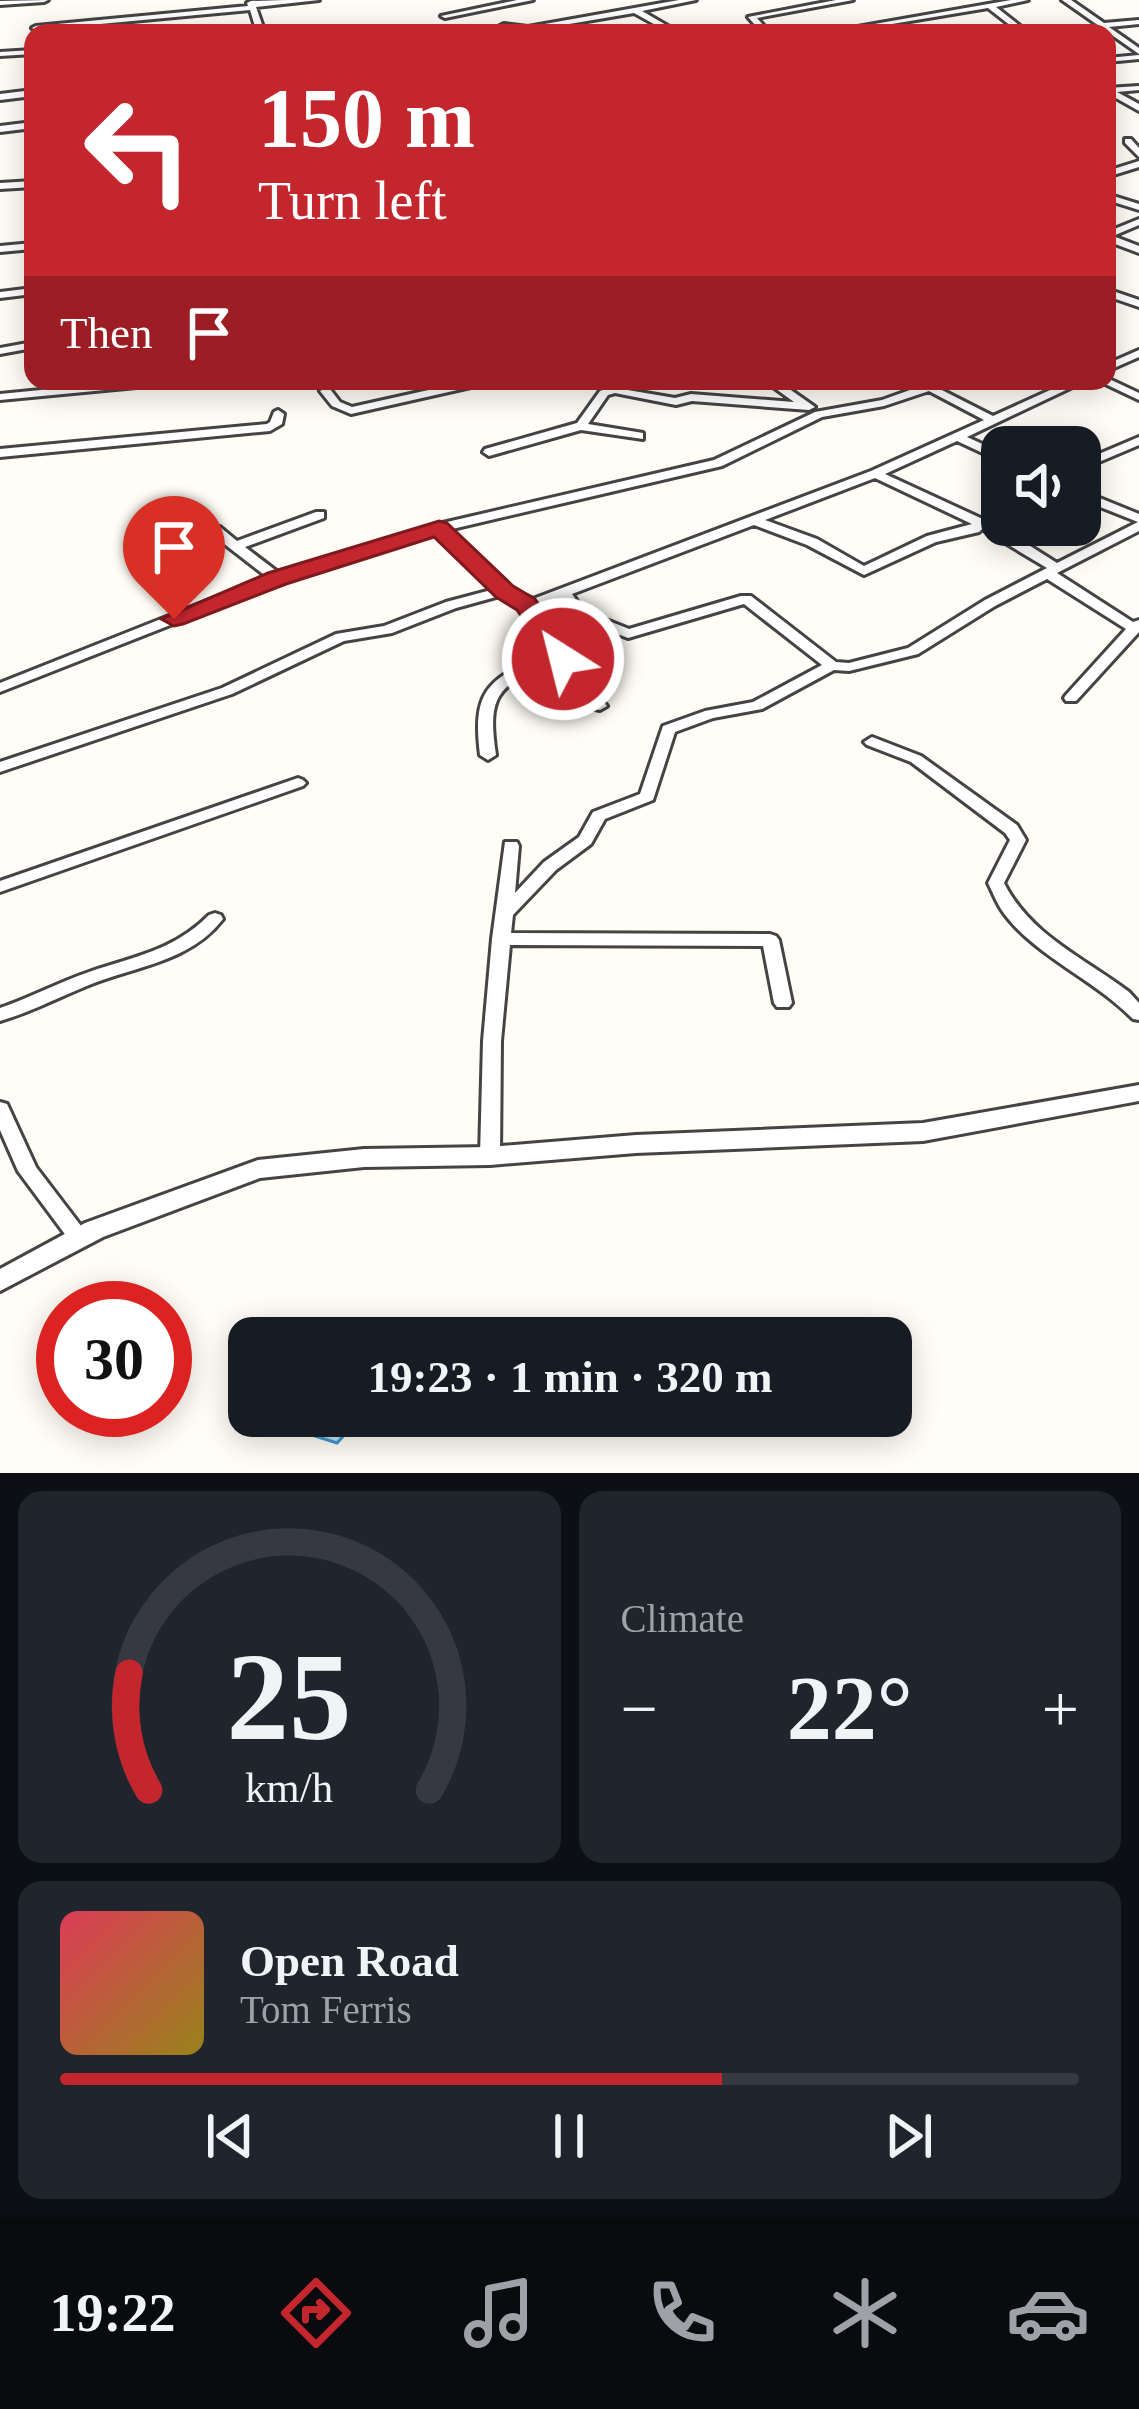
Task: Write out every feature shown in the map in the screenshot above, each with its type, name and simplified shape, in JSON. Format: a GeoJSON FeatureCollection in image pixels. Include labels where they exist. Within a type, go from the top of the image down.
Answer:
{"type":"FeatureCollection","features":[{"type":"Feature","properties":{"kind":"street"},"geometry":{"type":"LineString","coordinates":[[0,3],[40,0]]}},
{"type":"Feature","properties":{"kind":"street"},"geometry":{"type":"LineString","coordinates":[[86,24],[315,0]]}},
{"type":"Feature","properties":{"kind":"street"},"geometry":{"type":"LineString","coordinates":[[445,16],[529,0]]}},
{"type":"Feature","properties":{"kind":"street"},"geometry":{"type":"LineString","coordinates":[[552,24],[692,0]]}},
{"type":"Feature","properties":{"kind":"street"},"geometry":{"type":"LineString","coordinates":[[758,24],[752,17],[849,0]]}},
{"type":"Feature","properties":{"kind":"street"},"geometry":{"type":"LineString","coordinates":[[888,24],[1024,0]]}},
{"type":"Feature","properties":{"kind":"street"},"geometry":{"type":"LineString","coordinates":[[1066,0],[1098,24]]}},
{"type":"Feature","properties":{"kind":"street"},"geometry":{"type":"LineString","coordinates":[[989,5],[1013,24]]}},
{"type":"Feature","properties":{"kind":"street"},"geometry":{"type":"LineString","coordinates":[[820,6],[842,24]]}},
{"type":"Feature","properties":{"kind":"street"},"geometry":{"type":"LineString","coordinates":[[802,9],[812,16]]}},
{"type":"Feature","properties":{"kind":"street"},"geometry":{"type":"LineString","coordinates":[[635,10],[660,24]]}},
{"type":"Feature","properties":{"kind":"street"},"geometry":{"type":"LineString","coordinates":[[919,18],[926,24]]}},
{"type":"Feature","properties":{"kind":"street"},"geometry":{"type":"LineString","coordinates":[[1116,110],[1137,108]]}},
{"type":"Feature","properties":{"kind":"street"},"geometry":{"type":"LineString","coordinates":[[1128,140],[1139,154]]}},
{"type":"Feature","properties":{"kind":"street"},"geometry":{"type":"LineString","coordinates":[[0,397],[87,390]]}},
{"type":"Feature","properties":{"kind":"street"},"geometry":{"type":"LineString","coordinates":[[326,391],[336,404],[351,411],[432,390]]}},
{"type":"Feature","properties":{"kind":"street"},"geometry":{"type":"LineString","coordinates":[[581,426],[604,393],[612,390]]}},
{"type":"Feature","properties":{"kind":"street"},"geometry":{"type":"LineString","coordinates":[[619,390],[676,402],[691,397],[814,411],[884,403],[912,390]]}},
{"type":"Feature","properties":{"kind":"street"},"geometry":{"type":"LineString","coordinates":[[784,390],[814,411]]}},
{"type":"Feature","properties":{"kind":"street"},"geometry":{"type":"LineString","coordinates":[[937,390],[998,418]]}},
{"type":"Feature","properties":{"kind":"street"},"geometry":{"type":"LineString","coordinates":[[526,604],[875,474],[1059,390]]}},
{"type":"Feature","properties":{"kind":"street"},"geometry":{"type":"LineString","coordinates":[[0,688],[277,578],[439,528],[718,463],[814,411]]}},
{"type":"Feature","properties":{"kind":"street"},"geometry":{"type":"LineString","coordinates":[[0,453],[270,427],[278,414]]}},
{"type":"Feature","properties":{"kind":"street"},"geometry":{"type":"LineString","coordinates":[[489,452],[581,426],[638,436]]}},
{"type":"Feature","properties":{"kind":"street"},"geometry":{"type":"LineString","coordinates":[[958,437],[981,448]]}},
{"type":"Feature","properties":{"kind":"street"},"geometry":{"type":"LineString","coordinates":[[1101,457],[1139,441]]}},
{"type":"Feature","properties":{"kind":"street"},"geometry":{"type":"LineString","coordinates":[[875,474],[980,523],[1135,625],[1071,698]]}},
{"type":"Feature","properties":{"kind":"street"},"geometry":{"type":"LineString","coordinates":[[1101,504],[1139,522]]}},
{"type":"Feature","properties":{"kind":"street"},"geometry":{"type":"LineString","coordinates":[[237,545],[320,515]]}},
{"type":"Feature","properties":{"kind":"street"},"geometry":{"type":"LineString","coordinates":[[757,521],[812,542],[864,571],[932,539],[974,530],[980,523]]}},
{"type":"Feature","properties":{"kind":"street"},"geometry":{"type":"LineString","coordinates":[[503,914],[550,866],[585,840],[599,816],[646,797],[654,766],[664,755],[668,729],[710,714],[757,706],[832,666],[849,667],[913,651],[1139,522]]}},
{"type":"Feature","properties":{"kind":"street"},"geometry":{"type":"LineString","coordinates":[[439,528],[504,591],[526,604],[601,706]]}},
{"type":"Feature","properties":{"kind":"street"},"geometry":{"type":"LineString","coordinates":[[215,530],[277,578]]}},
{"type":"Feature","properties":{"kind":"street"},"geometry":{"type":"LineString","coordinates":[[0,767],[227,691],[340,637],[387,630],[504,591]]}},
{"type":"Feature","properties":{"kind":"street"},"geometry":{"type":"LineString","coordinates":[[565,593],[579,614],[628,634],[746,599],[832,666]]}},
{"type":"Feature","properties":{"kind":"street"},"geometry":{"type":"LineString","coordinates":[[488,754],[481,709],[491,690],[557,652]]}},
{"type":"Feature","properties":{"kind":"street"},"geometry":{"type":"LineString","coordinates":[[872,742],[916,759],[1011,829],[1018,840],[1016,849],[996,883],[1015,917],[1139,1014]]}},
{"type":"Feature","properties":{"kind":"street"},"geometry":{"type":"LineString","coordinates":[[0,887],[298,783]]}},
{"type":"Feature","properties":{"kind":"street"},"geometry":{"type":"LineString","coordinates":[[490,1156],[492,1041],[511,846]]}},
{"type":"Feature","properties":{"kind":"street"},"geometry":{"type":"LineString","coordinates":[[0,1015],[83,980],[155,961],[205,932],[215,919]]}},
{"type":"Feature","properties":{"kind":"street"},"geometry":{"type":"LineString","coordinates":[[501,940],[770,940],[783,1004]]}},
{"type":"Feature","properties":{"kind":"street"},"geometry":{"type":"LineString","coordinates":[[0,1109],[40,1190],[76,1235],[258,1169],[364,1158],[490,1156],[637,1144],[923,1132],[1139,1093]]}},
{"type":"Feature","properties":{"kind":"street"},"geometry":{"type":"LineString","coordinates":[[0,1281],[94,1230]]}},
{"type":"Feature","properties":{"kind":"route"},"geometry":{"type":"LineString","coordinates":[[174,619],[277,578],[439,528],[504,591],[526,604],[563,659]]}}]}
